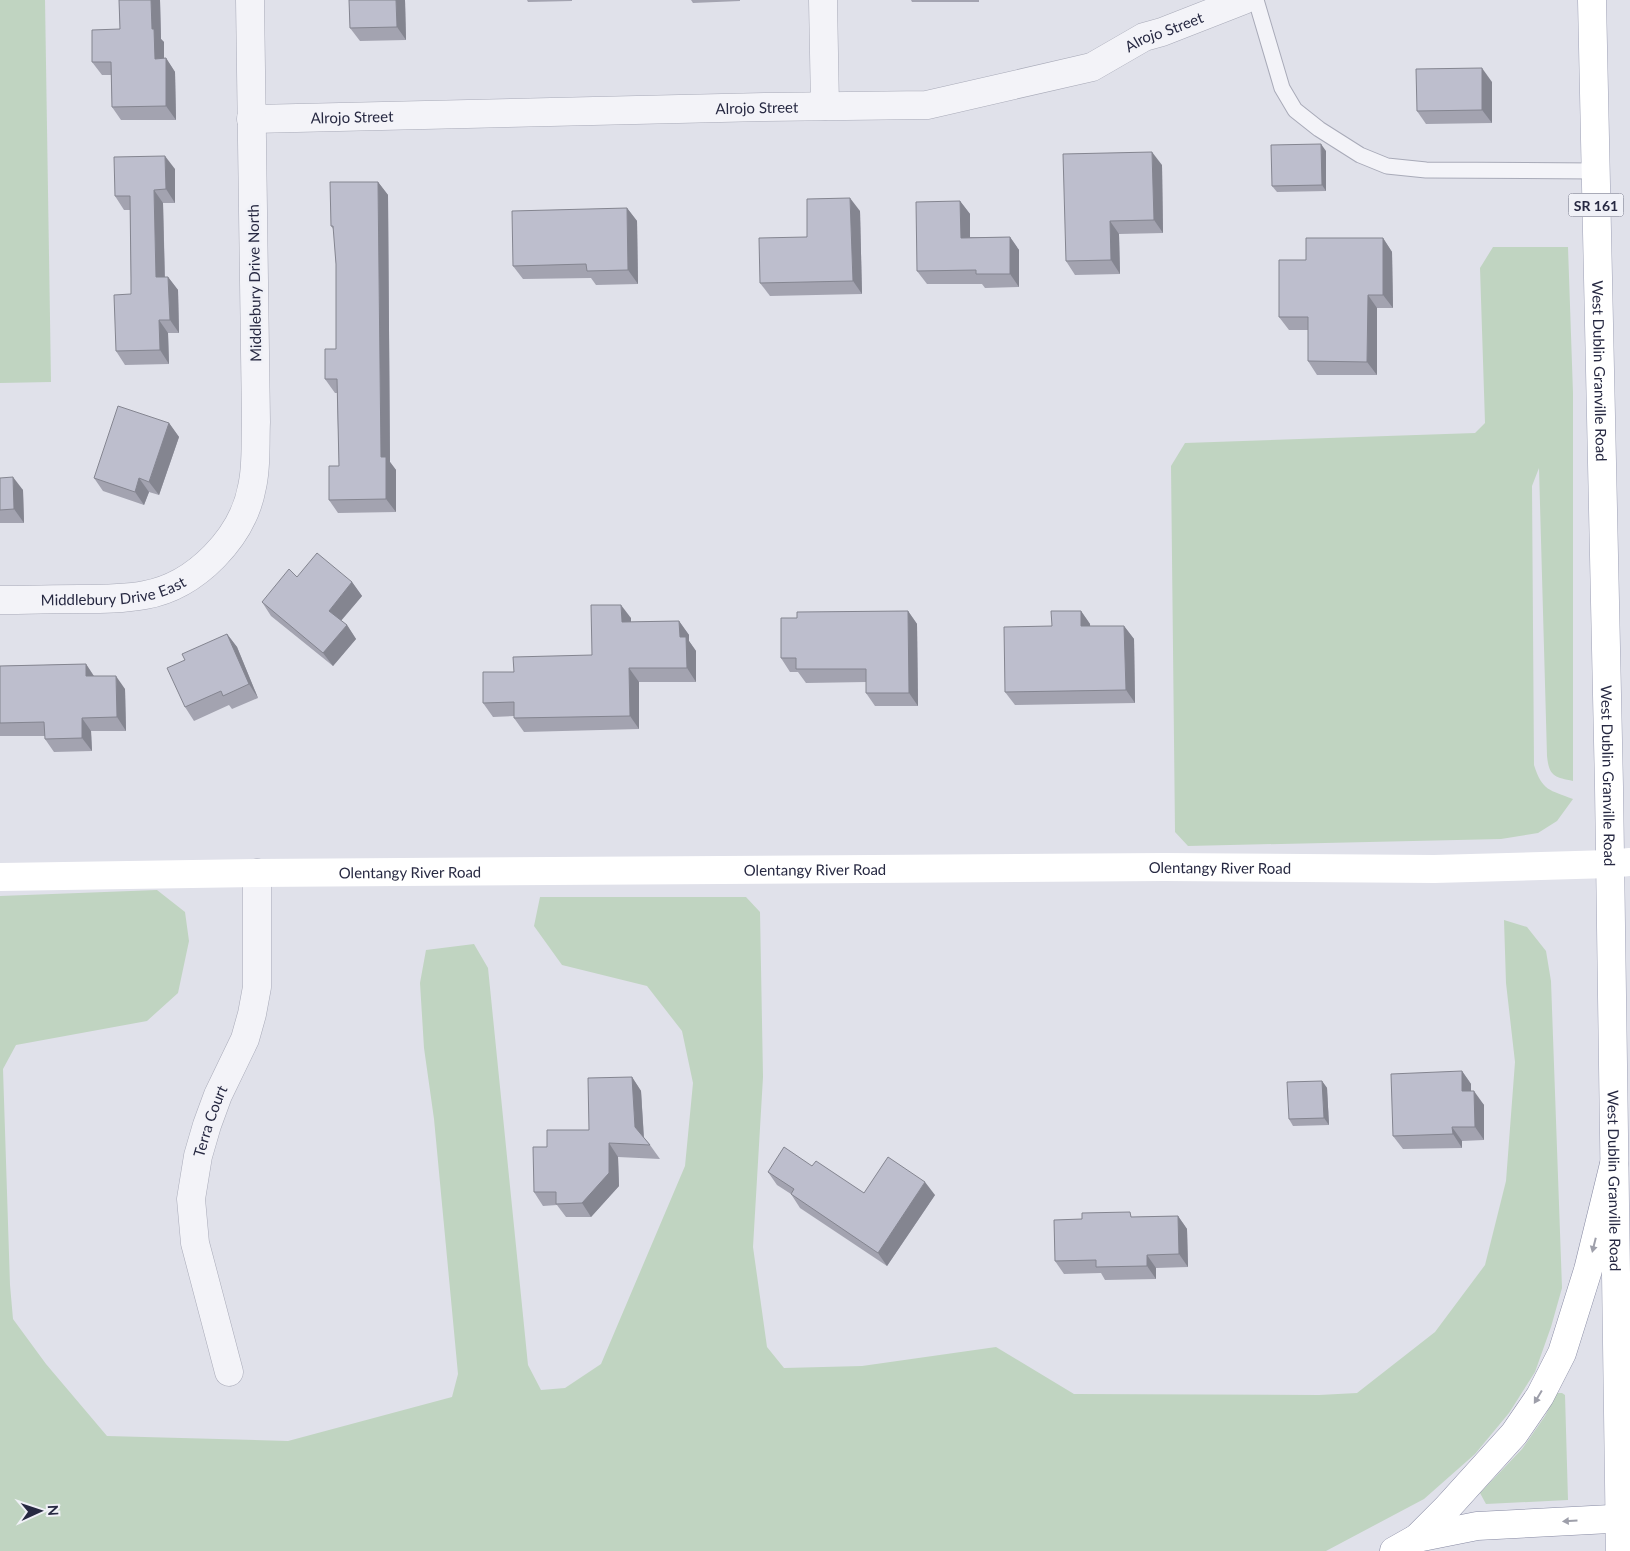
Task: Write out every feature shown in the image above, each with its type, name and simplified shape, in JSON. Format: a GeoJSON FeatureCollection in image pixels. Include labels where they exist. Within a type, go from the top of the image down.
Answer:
{"type":"FeatureCollection","features":[{"type":"Feature","properties":{"kind":"main road","name":"West Dublin Granville Road"},"geometry":{"type":"LineString","coordinates":[[1592,0],[1596,171],[1620,863],[1614,1164],[1625,1518],[1620,1551]]}},
{"type":"Feature","properties":{"kind":"main road","name":"Olentangy River Road"},"geometry":{"type":"LineString","coordinates":[[0,877],[257,873],[1165,867],[1434,869],[1620,863]]}},
{"type":"Feature","properties":{"kind":"main road"},"geometry":{"type":"LineString","coordinates":[[1406,1544],[1447,1508],[1514,1434],[1544,1387],[1562,1353],[1585,1279],[1614,1164]]}},
{"type":"Feature","properties":{"kind":"main road"},"geometry":{"type":"LineString","coordinates":[[1406,1544],[1477,1526],[1625,1518]]}},
{"type":"Feature","properties":{"kind":"street","name":"Middlebury Drive North"},"geometry":{"type":"LineString","coordinates":[[216,555],[233,535],[244,512],[252,487],[255,462],[250,0]]}},
{"type":"Feature","properties":{"kind":"street"},"geometry":{"type":"LineString","coordinates":[[823,0],[826,106]]}},
{"type":"Feature","properties":{"kind":"street","name":"Alrojo Street"},"geometry":{"type":"LineString","coordinates":[[251,119],[927,105],[1092,67],[1144,37],[1162,32],[1244,0]]}},
{"type":"Feature","properties":{"kind":"street","name":"Middlebury Drive East"},"geometry":{"type":"LineString","coordinates":[[0,600],[119,599],[147,595],[172,586],[196,572],[216,555]]}},
{"type":"Feature","properties":{"kind":"street","name":"Terra Court"},"geometry":{"type":"LineString","coordinates":[[229,1372],[195,1243],[191,1199],[196,1164],[207,1125],[218,1095],[245,1039],[252,1014],[257,987],[257,873]]}},
{"type":"Feature","properties":{"kind":"lane"},"geometry":{"type":"LineString","coordinates":[[1256,0],[1282,88],[1295,110],[1319,129],[1360,155],[1387,166],[1426,170],[1596,171]]}},
{"type":"Feature","properties":{"kind":"green space"},"geometry":{"type":"Polygon","coordinates":[[[0,0],[45,0],[51,382],[0,383],[0,0]]]}},
{"type":"Feature","properties":{"kind":"green space"},"geometry":{"type":"Polygon","coordinates":[[[1493,247],[1568,247],[1573,393],[1573,781],[1557,777],[1551,772],[1547,756],[1539,468],[1532,486],[1534,765],[1544,785],[1558,794],[1573,799],[1557,821],[1538,833],[1501,839],[1188,846],[1175,832],[1171,466],[1185,443],[1475,433],[1485,423],[1480,268],[1493,247]]]}},
{"type":"Feature","properties":{"kind":"green space"},"geometry":{"type":"Polygon","coordinates":[[[157,890],[185,912],[189,941],[178,993],[147,1021],[16,1045],[3,1069],[10,1285],[13,1319],[46,1364],[107,1436],[288,1441],[452,1397],[458,1374],[434,1119],[424,1048],[420,983],[426,950],[474,944],[488,968],[528,1365],[541,1390],[565,1388],[601,1364],[685,1166],[693,1083],[682,1031],[647,986],[562,965],[534,926],[540,897],[746,897],[760,912],[763,1077],[753,1247],[767,1347],[784,1368],[862,1366],[996,1347],[1074,1394],[1319,1395],[1357,1393],[1435,1332],[1485,1265],[1506,1181],[1515,1062],[1506,983],[1504,920],[1527,927],[1546,951],[1551,981],[1562,1288],[1551,1327],[1535,1372],[1509,1413],[1475,1454],[1424,1499],[1326,1551],[0,1551],[0,896],[157,890]]]}},
{"type":"Feature","properties":{"kind":"green space"},"geometry":{"type":"Polygon","coordinates":[[[1557,1393],[1565,1395],[1568,1500],[1486,1504],[1480,1493],[1522,1449],[1545,1416],[1557,1393]]]}},
{"type":"Feature","properties":{"kind":"building"},"geometry":{"type":"Polygon","coordinates":[[[119,0],[151,0],[155,59],[166,58],[166,106],[112,107],[111,62],[92,62],[92,30],[120,29],[119,0]]]}},
{"type":"Feature","properties":{"kind":"building"},"geometry":{"type":"Polygon","coordinates":[[[349,0],[396,0],[397,27],[350,28],[349,0]]]}},
{"type":"Feature","properties":{"kind":"building"},"geometry":{"type":"Polygon","coordinates":[[[1482,68],[1482,110],[1417,111],[1416,69],[1482,68]]]}},
{"type":"Feature","properties":{"kind":"building"},"geometry":{"type":"Polygon","coordinates":[[[1321,144],[1322,185],[1272,186],[1271,145],[1321,144]]]}},
{"type":"Feature","properties":{"kind":"building"},"geometry":{"type":"Polygon","coordinates":[[[1152,152],[1154,220],[1110,221],[1111,260],[1066,261],[1063,154],[1152,152]]]}},
{"type":"Feature","properties":{"kind":"building"},"geometry":{"type":"Polygon","coordinates":[[[165,156],[166,189],[154,190],[156,277],[168,277],[170,320],[159,320],[160,350],[116,351],[114,295],[131,294],[131,278],[130,196],[115,196],[114,157],[165,156]]]}},
{"type":"Feature","properties":{"kind":"building"},"geometry":{"type":"Polygon","coordinates":[[[330,182],[378,182],[381,457],[386,457],[386,499],[329,500],[329,466],[339,466],[337,379],[325,379],[325,349],[336,349],[336,264],[333,226],[331,226],[330,182]]]}},
{"type":"Feature","properties":{"kind":"building"},"geometry":{"type":"Polygon","coordinates":[[[850,198],[853,281],[760,283],[759,238],[807,237],[807,199],[850,198]]]}},
{"type":"Feature","properties":{"kind":"building"},"geometry":{"type":"Polygon","coordinates":[[[960,201],[961,238],[1010,237],[1010,274],[976,274],[976,270],[917,271],[916,202],[960,201]]]}},
{"type":"Feature","properties":{"kind":"building"},"geometry":{"type":"Polygon","coordinates":[[[627,208],[628,270],[587,271],[586,264],[513,266],[512,211],[627,208]]]}},
{"type":"Feature","properties":{"kind":"building"},"geometry":{"type":"Polygon","coordinates":[[[1306,238],[1383,238],[1383,295],[1368,295],[1367,362],[1308,361],[1308,317],[1279,317],[1279,260],[1306,260],[1306,238]]]}},
{"type":"Feature","properties":{"kind":"building"},"geometry":{"type":"Polygon","coordinates":[[[118,406],[169,423],[149,482],[139,478],[135,492],[94,478],[118,406]]]}},
{"type":"Feature","properties":{"kind":"building"},"geometry":{"type":"Polygon","coordinates":[[[13,477],[14,509],[0,510],[0,478],[13,477]]]}},
{"type":"Feature","properties":{"kind":"building"},"geometry":{"type":"Polygon","coordinates":[[[317,553],[352,582],[329,611],[347,625],[323,653],[262,602],[289,569],[297,577],[317,553]]]}},
{"type":"Feature","properties":{"kind":"building"},"geometry":{"type":"Polygon","coordinates":[[[591,605],[621,605],[622,622],[679,621],[680,637],[686,637],[687,668],[629,668],[630,716],[514,718],[514,702],[483,703],[483,672],[514,672],[513,657],[592,655],[591,605]]]}},
{"type":"Feature","properties":{"kind":"building"},"geometry":{"type":"Polygon","coordinates":[[[908,611],[909,693],[866,693],[866,669],[796,669],[796,658],[781,658],[781,618],[797,618],[797,612],[908,611]]]}},
{"type":"Feature","properties":{"kind":"building"},"geometry":{"type":"Polygon","coordinates":[[[1051,611],[1081,611],[1081,626],[1124,626],[1126,690],[1005,692],[1004,627],[1052,626],[1051,611]]]}},
{"type":"Feature","properties":{"kind":"building"},"geometry":{"type":"Polygon","coordinates":[[[227,634],[249,684],[223,696],[221,691],[185,707],[167,668],[185,660],[182,654],[227,634]]]}},
{"type":"Feature","properties":{"kind":"building"},"geometry":{"type":"Polygon","coordinates":[[[86,664],[86,676],[116,676],[117,717],[82,718],[82,738],[45,739],[44,722],[0,723],[0,666],[86,664]]]}},
{"type":"Feature","properties":{"kind":"building"},"geometry":{"type":"Polygon","coordinates":[[[1462,1071],[1462,1091],[1474,1091],[1475,1127],[1452,1127],[1453,1134],[1393,1136],[1391,1074],[1462,1071]]]}},
{"type":"Feature","properties":{"kind":"building"},"geometry":{"type":"Polygon","coordinates":[[[632,1077],[635,1127],[650,1145],[609,1143],[609,1173],[582,1203],[556,1204],[556,1192],[534,1192],[533,1147],[547,1147],[547,1130],[589,1130],[588,1078],[632,1077]]]}},
{"type":"Feature","properties":{"kind":"building"},"geometry":{"type":"Polygon","coordinates":[[[1322,1081],[1324,1118],[1289,1119],[1287,1082],[1322,1081]]]}},
{"type":"Feature","properties":{"kind":"building"},"geometry":{"type":"Polygon","coordinates":[[[784,1147],[812,1166],[816,1161],[864,1193],[888,1157],[925,1182],[878,1253],[791,1194],[794,1189],[768,1172],[784,1147]]]}},
{"type":"Feature","properties":{"kind":"building"},"geometry":{"type":"Polygon","coordinates":[[[1130,1212],[1131,1217],[1178,1216],[1179,1254],[1147,1255],[1147,1266],[1096,1267],[1096,1260],[1055,1261],[1054,1220],[1082,1219],[1082,1213],[1130,1212]]]}}]}
